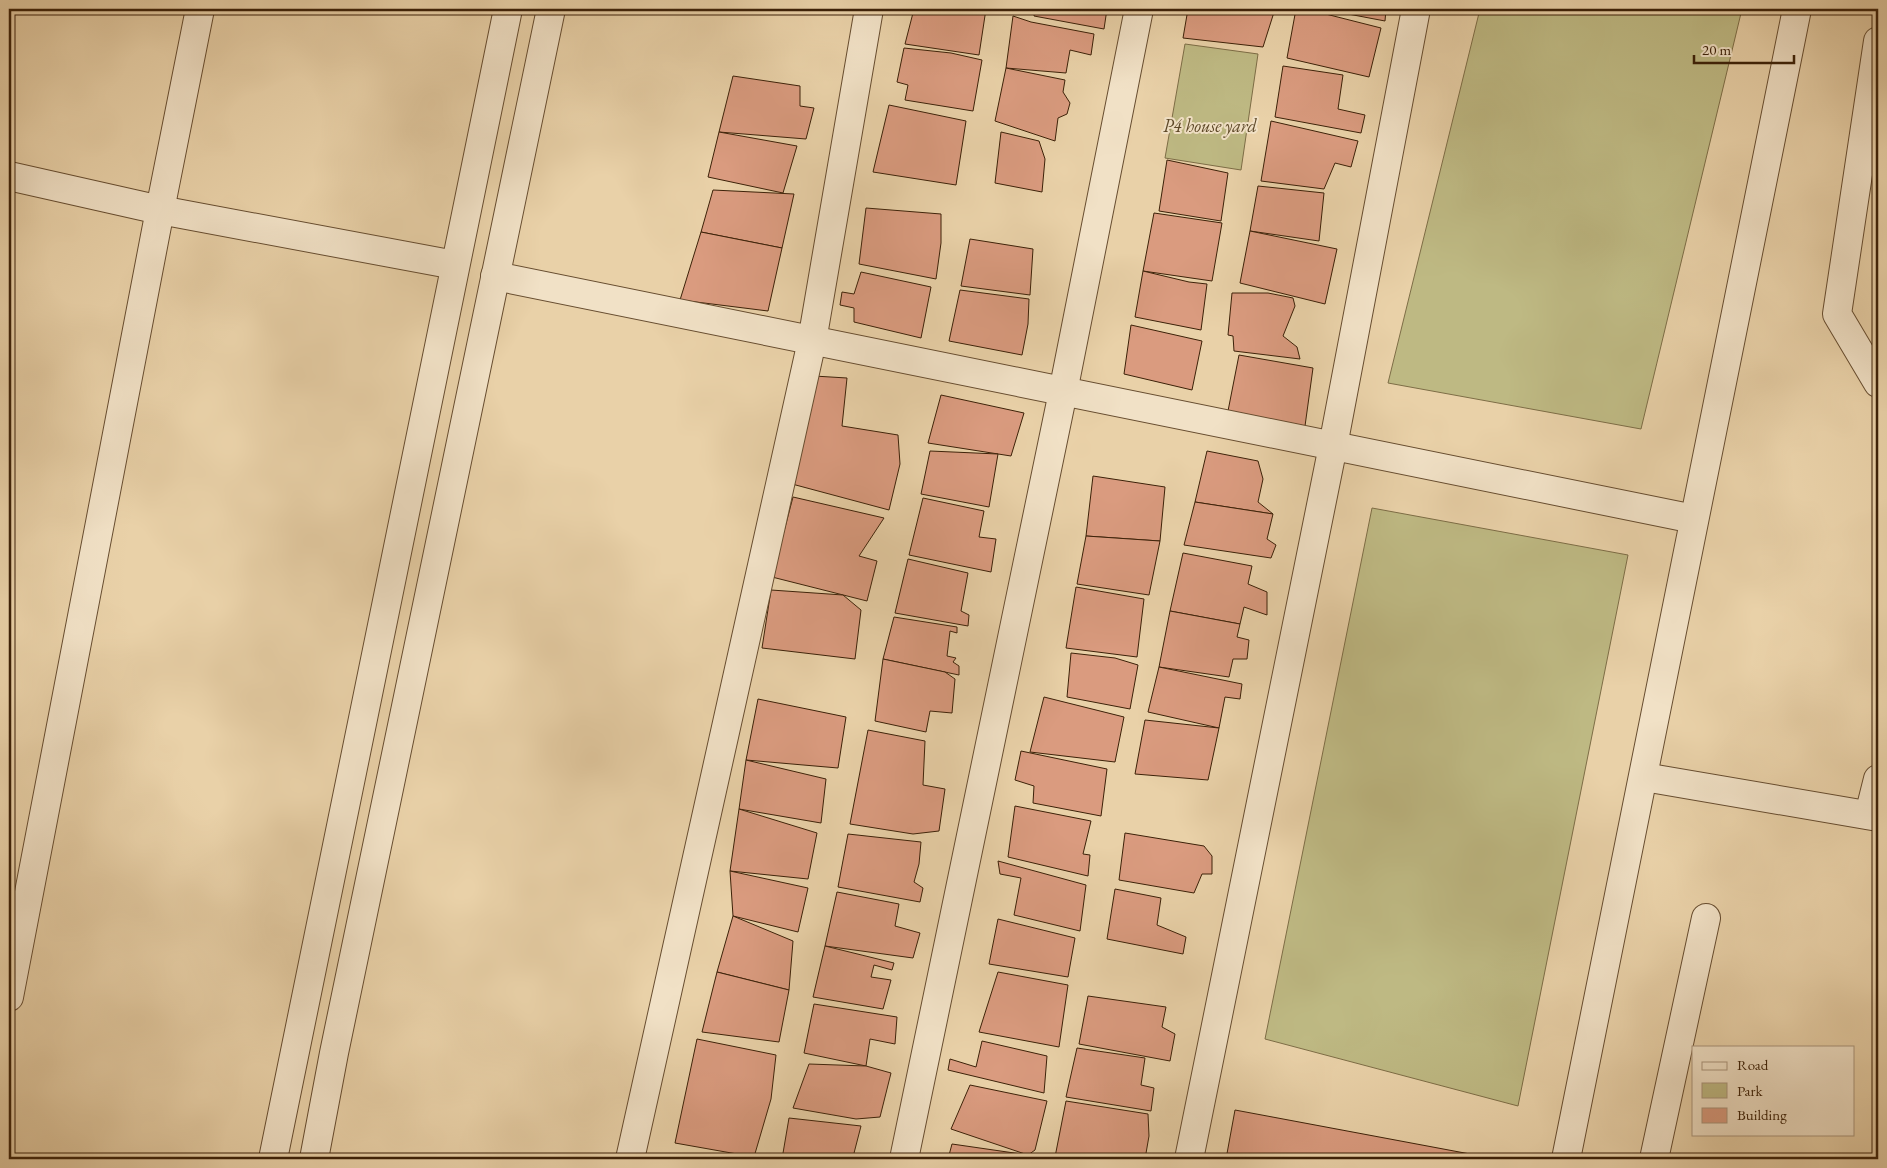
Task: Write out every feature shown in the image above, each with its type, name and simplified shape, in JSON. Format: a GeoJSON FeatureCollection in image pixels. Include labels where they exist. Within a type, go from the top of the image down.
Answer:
{"type":"FeatureCollection","features":[{"type":"Feature","properties":{"kind":"street"},"geometry":{"type":"LineString","coordinates":[[9,997],[200,9]]}},
{"type":"Feature","properties":{"kind":"street"},"geometry":{"type":"LineString","coordinates":[[273,1159],[298,1045],[508,9]]}},
{"type":"Feature","properties":{"kind":"street"},"geometry":{"type":"LineString","coordinates":[[314,1159],[334,1053],[550,9]]}},
{"type":"Feature","properties":{"kind":"street"},"geometry":{"type":"LineString","coordinates":[[630,1159],[812,341],[869,9]]}},
{"type":"Feature","properties":{"kind":"street"},"geometry":{"type":"LineString","coordinates":[[904,1159],[1063,392],[1139,9]]}},
{"type":"Feature","properties":{"kind":"street"},"geometry":{"type":"LineString","coordinates":[[1189,1159],[1333,446],[1416,9]]}},
{"type":"Feature","properties":{"kind":"street"},"geometry":{"type":"LineString","coordinates":[[1566,1159],[1798,9]]}},
{"type":"Feature","properties":{"kind":"street"},"geometry":{"type":"LineString","coordinates":[[1878,41],[1837,314],[1878,383]]}},
{"type":"Feature","properties":{"kind":"street"},"geometry":{"type":"LineString","coordinates":[[9,176],[160,210],[455,265]]}},
{"type":"Feature","properties":{"kind":"street"},"geometry":{"type":"LineString","coordinates":[[494,276],[1694,519]]}},
{"type":"Feature","properties":{"kind":"street"},"geometry":{"type":"LineString","coordinates":[[404,522],[442,527]]}},
{"type":"Feature","properties":{"kind":"street"},"geometry":{"type":"LineString","coordinates":[[1644,777],[1874,816],[1878,779]]}},
{"type":"Feature","properties":{"kind":"street"},"geometry":{"type":"LineString","coordinates":[[1654,1159],[1706,918]]}},
{"type":"Feature","properties":{"kind":"street"},"geometry":{"type":"LineString","coordinates":[[298,1045],[334,1053]]}},
{"type":"Feature","properties":{"kind":"green space"},"geometry":{"type":"Polygon","coordinates":[[[1480,9],[1742,9],[1641,429],[1388,383],[1480,9]]]}},
{"type":"Feature","properties":{"kind":"green space","name":"P4 house yard"},"geometry":{"type":"Polygon","coordinates":[[[1185,44],[1258,54],[1241,170],[1165,158],[1185,44]]]}},
{"type":"Feature","properties":{"kind":"green space"},"geometry":{"type":"Polygon","coordinates":[[[1372,508],[1628,555],[1518,1106],[1265,1039],[1372,508]]]}},
{"type":"Feature","properties":{"kind":"building"},"geometry":{"type":"Polygon","coordinates":[[[914,9],[986,9],[979,55],[905,44],[914,9]]]}},
{"type":"Feature","properties":{"kind":"building"},"geometry":{"type":"Polygon","coordinates":[[[1035,9],[1107,9],[1104,29],[1034,16],[1035,9]]]}},
{"type":"Feature","properties":{"kind":"building"},"geometry":{"type":"Polygon","coordinates":[[[1188,9],[1275,9],[1263,47],[1183,38],[1188,9]]]}},
{"type":"Feature","properties":{"kind":"building"},"geometry":{"type":"Polygon","coordinates":[[[1296,9],[1306,9],[1381,28],[1369,77],[1287,58],[1296,9]]]}},
{"type":"Feature","properties":{"kind":"building"},"geometry":{"type":"Polygon","coordinates":[[[1322,9],[1386,9],[1385,21],[1322,9]]]}},
{"type":"Feature","properties":{"kind":"building"},"geometry":{"type":"Polygon","coordinates":[[[1013,16],[1031,22],[1094,34],[1091,55],[1070,50],[1066,73],[1006,68],[1013,16]]]}},
{"type":"Feature","properties":{"kind":"building"},"geometry":{"type":"Polygon","coordinates":[[[904,48],[951,53],[982,60],[973,111],[905,100],[908,85],[897,82],[904,48]]]}},
{"type":"Feature","properties":{"kind":"building"},"geometry":{"type":"Polygon","coordinates":[[[1283,66],[1343,75],[1338,109],[1365,115],[1361,133],[1275,117],[1283,66]]]}},
{"type":"Feature","properties":{"kind":"building"},"geometry":{"type":"Polygon","coordinates":[[[1006,68],[1065,80],[1063,92],[1070,103],[1067,114],[1058,118],[1055,141],[995,121],[1006,68]]]}},
{"type":"Feature","properties":{"kind":"building"},"geometry":{"type":"Polygon","coordinates":[[[733,76],[800,86],[800,106],[814,108],[806,139],[719,132],[733,76]]]}},
{"type":"Feature","properties":{"kind":"building"},"geometry":{"type":"Polygon","coordinates":[[[889,105],[966,121],[956,185],[873,172],[889,105]]]}},
{"type":"Feature","properties":{"kind":"building"},"geometry":{"type":"Polygon","coordinates":[[[1271,121],[1358,141],[1351,167],[1335,163],[1324,189],[1261,181],[1271,121]]]}},
{"type":"Feature","properties":{"kind":"building"},"geometry":{"type":"Polygon","coordinates":[[[719,132],[797,146],[783,193],[708,177],[719,132]]]}},
{"type":"Feature","properties":{"kind":"building"},"geometry":{"type":"Polygon","coordinates":[[[1001,132],[1039,141],[1045,159],[1042,192],[995,183],[1001,132]]]}},
{"type":"Feature","properties":{"kind":"building"},"geometry":{"type":"Polygon","coordinates":[[[1167,160],[1228,173],[1221,221],[1159,211],[1167,160]]]}},
{"type":"Feature","properties":{"kind":"building"},"geometry":{"type":"Polygon","coordinates":[[[1258,186],[1324,193],[1319,241],[1250,231],[1258,186]]]}},
{"type":"Feature","properties":{"kind":"building"},"geometry":{"type":"Polygon","coordinates":[[[713,190],[794,194],[782,248],[701,232],[713,190]]]}},
{"type":"Feature","properties":{"kind":"building"},"geometry":{"type":"Polygon","coordinates":[[[866,208],[941,214],[941,243],[936,279],[859,264],[866,208]]]}},
{"type":"Feature","properties":{"kind":"building"},"geometry":{"type":"Polygon","coordinates":[[[1154,213],[1222,223],[1212,281],[1143,271],[1154,213]]]}},
{"type":"Feature","properties":{"kind":"building"},"geometry":{"type":"Polygon","coordinates":[[[1250,231],[1337,249],[1325,304],[1240,283],[1250,231]]]}},
{"type":"Feature","properties":{"kind":"building"},"geometry":{"type":"Polygon","coordinates":[[[701,232],[782,248],[768,311],[680,300],[701,232]]]}},
{"type":"Feature","properties":{"kind":"building"},"geometry":{"type":"Polygon","coordinates":[[[970,239],[1033,249],[1030,295],[961,286],[970,239]]]}},
{"type":"Feature","properties":{"kind":"building"},"geometry":{"type":"Polygon","coordinates":[[[1143,271],[1189,282],[1207,284],[1201,330],[1135,317],[1143,271]]]}},
{"type":"Feature","properties":{"kind":"building"},"geometry":{"type":"Polygon","coordinates":[[[861,272],[931,287],[921,338],[854,322],[854,308],[840,305],[842,292],[854,294],[861,272]]]}},
{"type":"Feature","properties":{"kind":"building"},"geometry":{"type":"Polygon","coordinates":[[[960,290],[1029,299],[1028,324],[1022,355],[949,341],[960,290]]]}},
{"type":"Feature","properties":{"kind":"building"},"geometry":{"type":"Polygon","coordinates":[[[1232,293],[1268,293],[1293,298],[1295,306],[1283,336],[1297,347],[1300,359],[1234,351],[1233,336],[1228,335],[1232,293]]]}},
{"type":"Feature","properties":{"kind":"building"},"geometry":{"type":"Polygon","coordinates":[[[1131,325],[1202,341],[1192,390],[1124,374],[1131,325]]]}},
{"type":"Feature","properties":{"kind":"building"},"geometry":{"type":"Polygon","coordinates":[[[1239,355],[1313,368],[1305,426],[1228,411],[1239,355]]]}},
{"type":"Feature","properties":{"kind":"building"},"geometry":{"type":"Polygon","coordinates":[[[814,376],[847,378],[842,426],[898,435],[900,464],[889,510],[792,484],[814,376]]]}},
{"type":"Feature","properties":{"kind":"building"},"geometry":{"type":"Polygon","coordinates":[[[941,395],[1024,413],[1011,456],[928,443],[941,395]]]}},
{"type":"Feature","properties":{"kind":"building"},"geometry":{"type":"Polygon","coordinates":[[[930,451],[998,454],[989,507],[921,494],[930,451]]]}},
{"type":"Feature","properties":{"kind":"building"},"geometry":{"type":"Polygon","coordinates":[[[1207,451],[1258,461],[1263,479],[1258,502],[1273,514],[1195,502],[1207,451]]]}},
{"type":"Feature","properties":{"kind":"building"},"geometry":{"type":"Polygon","coordinates":[[[1093,476],[1165,487],[1160,541],[1086,536],[1093,476]]]}},
{"type":"Feature","properties":{"kind":"building"},"geometry":{"type":"Polygon","coordinates":[[[793,497],[884,518],[859,556],[877,561],[867,601],[772,577],[793,497]]]}},
{"type":"Feature","properties":{"kind":"building"},"geometry":{"type":"Polygon","coordinates":[[[923,498],[984,511],[979,537],[996,539],[991,572],[909,555],[923,498]]]}},
{"type":"Feature","properties":{"kind":"building"},"geometry":{"type":"Polygon","coordinates":[[[1195,502],[1273,514],[1267,539],[1276,545],[1271,558],[1184,545],[1195,502]]]}},
{"type":"Feature","properties":{"kind":"building"},"geometry":{"type":"Polygon","coordinates":[[[1086,536],[1160,541],[1149,595],[1077,584],[1086,536]]]}},
{"type":"Feature","properties":{"kind":"building"},"geometry":{"type":"Polygon","coordinates":[[[1183,553],[1252,566],[1248,584],[1267,592],[1267,615],[1244,607],[1240,624],[1170,611],[1183,553]]]}},
{"type":"Feature","properties":{"kind":"building"},"geometry":{"type":"Polygon","coordinates":[[[908,559],[968,573],[961,611],[969,615],[968,626],[895,613],[908,559]]]}},
{"type":"Feature","properties":{"kind":"building"},"geometry":{"type":"Polygon","coordinates":[[[1076,587],[1144,599],[1137,657],[1066,648],[1076,587]]]}},
{"type":"Feature","properties":{"kind":"building"},"geometry":{"type":"Polygon","coordinates":[[[771,590],[843,595],[861,610],[855,659],[762,648],[771,590]]]}},
{"type":"Feature","properties":{"kind":"building"},"geometry":{"type":"Polygon","coordinates":[[[1170,611],[1240,624],[1237,637],[1249,640],[1247,659],[1233,659],[1229,677],[1159,667],[1170,611]]]}},
{"type":"Feature","properties":{"kind":"building"},"geometry":{"type":"Polygon","coordinates":[[[894,617],[957,627],[957,633],[950,631],[947,656],[956,658],[953,662],[959,666],[959,675],[883,659],[894,617]]]}},
{"type":"Feature","properties":{"kind":"building"},"geometry":{"type":"Polygon","coordinates":[[[1071,653],[1115,658],[1138,665],[1130,709],[1067,697],[1071,653]]]}},
{"type":"Feature","properties":{"kind":"building"},"geometry":{"type":"Polygon","coordinates":[[[883,659],[945,672],[955,679],[952,713],[930,711],[926,732],[875,721],[883,659]]]}},
{"type":"Feature","properties":{"kind":"building"},"geometry":{"type":"Polygon","coordinates":[[[1159,667],[1242,684],[1240,699],[1225,697],[1219,728],[1148,712],[1159,667]]]}},
{"type":"Feature","properties":{"kind":"building"},"geometry":{"type":"Polygon","coordinates":[[[1044,697],[1124,717],[1115,762],[1030,752],[1044,697]]]}},
{"type":"Feature","properties":{"kind":"building"},"geometry":{"type":"Polygon","coordinates":[[[758,699],[846,717],[838,768],[746,760],[758,699]]]}},
{"type":"Feature","properties":{"kind":"building"},"geometry":{"type":"Polygon","coordinates":[[[1145,720],[1219,728],[1208,780],[1135,774],[1145,720]]]}},
{"type":"Feature","properties":{"kind":"building"},"geometry":{"type":"Polygon","coordinates":[[[868,730],[925,741],[923,785],[945,789],[939,831],[913,834],[850,824],[868,730]]]}},
{"type":"Feature","properties":{"kind":"building"},"geometry":{"type":"Polygon","coordinates":[[[1021,751],[1107,769],[1101,816],[1033,803],[1034,786],[1015,780],[1021,751]]]}},
{"type":"Feature","properties":{"kind":"building"},"geometry":{"type":"Polygon","coordinates":[[[746,760],[826,779],[821,823],[739,809],[746,760]]]}},
{"type":"Feature","properties":{"kind":"building"},"geometry":{"type":"Polygon","coordinates":[[[1015,806],[1091,821],[1083,854],[1090,855],[1088,876],[1008,857],[1015,806]]]}},
{"type":"Feature","properties":{"kind":"building"},"geometry":{"type":"Polygon","coordinates":[[[739,809],[817,833],[808,879],[730,871],[739,809]]]}},
{"type":"Feature","properties":{"kind":"building"},"geometry":{"type":"Polygon","coordinates":[[[1125,833],[1204,846],[1212,856],[1212,874],[1202,874],[1194,893],[1119,880],[1125,833]]]}},
{"type":"Feature","properties":{"kind":"building"},"geometry":{"type":"Polygon","coordinates":[[[848,834],[921,842],[919,864],[914,882],[923,888],[920,902],[838,887],[848,834]]]}},
{"type":"Feature","properties":{"kind":"building"},"geometry":{"type":"Polygon","coordinates":[[[998,861],[1086,885],[1080,931],[1014,915],[1021,878],[1000,874],[998,861]]]}},
{"type":"Feature","properties":{"kind":"building"},"geometry":{"type":"Polygon","coordinates":[[[730,871],[808,888],[798,932],[733,916],[730,871]]]}},
{"type":"Feature","properties":{"kind":"building"},"geometry":{"type":"Polygon","coordinates":[[[1115,889],[1161,898],[1157,925],[1186,937],[1183,954],[1107,939],[1115,889]]]}},
{"type":"Feature","properties":{"kind":"building"},"geometry":{"type":"Polygon","coordinates":[[[837,892],[899,904],[895,926],[920,933],[913,958],[825,946],[837,892]]]}},
{"type":"Feature","properties":{"kind":"building"},"geometry":{"type":"Polygon","coordinates":[[[733,916],[793,941],[789,990],[717,972],[733,916]]]}},
{"type":"Feature","properties":{"kind":"building"},"geometry":{"type":"Polygon","coordinates":[[[998,919],[1075,938],[1068,977],[989,964],[998,919]]]}},
{"type":"Feature","properties":{"kind":"building"},"geometry":{"type":"Polygon","coordinates":[[[825,946],[894,963],[892,970],[874,965],[871,977],[891,980],[883,1009],[813,997],[825,946]]]}},
{"type":"Feature","properties":{"kind":"building"},"geometry":{"type":"Polygon","coordinates":[[[717,972],[789,990],[779,1042],[702,1032],[717,972]]]}},
{"type":"Feature","properties":{"kind":"building"},"geometry":{"type":"Polygon","coordinates":[[[998,972],[1068,985],[1059,1047],[979,1032],[998,972]]]}},
{"type":"Feature","properties":{"kind":"building"},"geometry":{"type":"Polygon","coordinates":[[[1088,996],[1166,1007],[1162,1027],[1175,1034],[1170,1061],[1079,1044],[1088,996]]]}},
{"type":"Feature","properties":{"kind":"building"},"geometry":{"type":"Polygon","coordinates":[[[814,1004],[897,1017],[895,1044],[870,1039],[866,1066],[804,1053],[814,1004]]]}},
{"type":"Feature","properties":{"kind":"building"},"geometry":{"type":"Polygon","coordinates":[[[697,1039],[776,1055],[771,1099],[754,1157],[675,1143],[697,1039]]]}},
{"type":"Feature","properties":{"kind":"building"},"geometry":{"type":"Polygon","coordinates":[[[982,1041],[1047,1056],[1044,1093],[948,1070],[950,1059],[976,1067],[982,1041]]]}},
{"type":"Feature","properties":{"kind":"building"},"geometry":{"type":"Polygon","coordinates":[[[1077,1048],[1145,1058],[1141,1085],[1154,1088],[1151,1111],[1066,1097],[1077,1048]]]}},
{"type":"Feature","properties":{"kind":"building"},"geometry":{"type":"Polygon","coordinates":[[[809,1064],[866,1066],[891,1073],[880,1117],[856,1119],[793,1108],[809,1064]]]}},
{"type":"Feature","properties":{"kind":"building"},"geometry":{"type":"Polygon","coordinates":[[[970,1085],[1047,1101],[1035,1150],[1028,1155],[951,1129],[970,1085]]]}},
{"type":"Feature","properties":{"kind":"building"},"geometry":{"type":"Polygon","coordinates":[[[1066,1101],[1148,1114],[1149,1136],[1145,1159],[1067,1159],[1055,1157],[1066,1101]]]}},
{"type":"Feature","properties":{"kind":"building"},"geometry":{"type":"Polygon","coordinates":[[[1235,1110],[1486,1157],[1486,1159],[1226,1159],[1235,1110]]]}},
{"type":"Feature","properties":{"kind":"building"},"geometry":{"type":"Polygon","coordinates":[[[789,1118],[861,1126],[853,1157],[863,1159],[782,1159],[789,1118]]]}},
{"type":"Feature","properties":{"kind":"building"},"geometry":{"type":"Polygon","coordinates":[[[952,1144],[1028,1155],[1027,1159],[948,1159],[952,1144]]]}}]}
